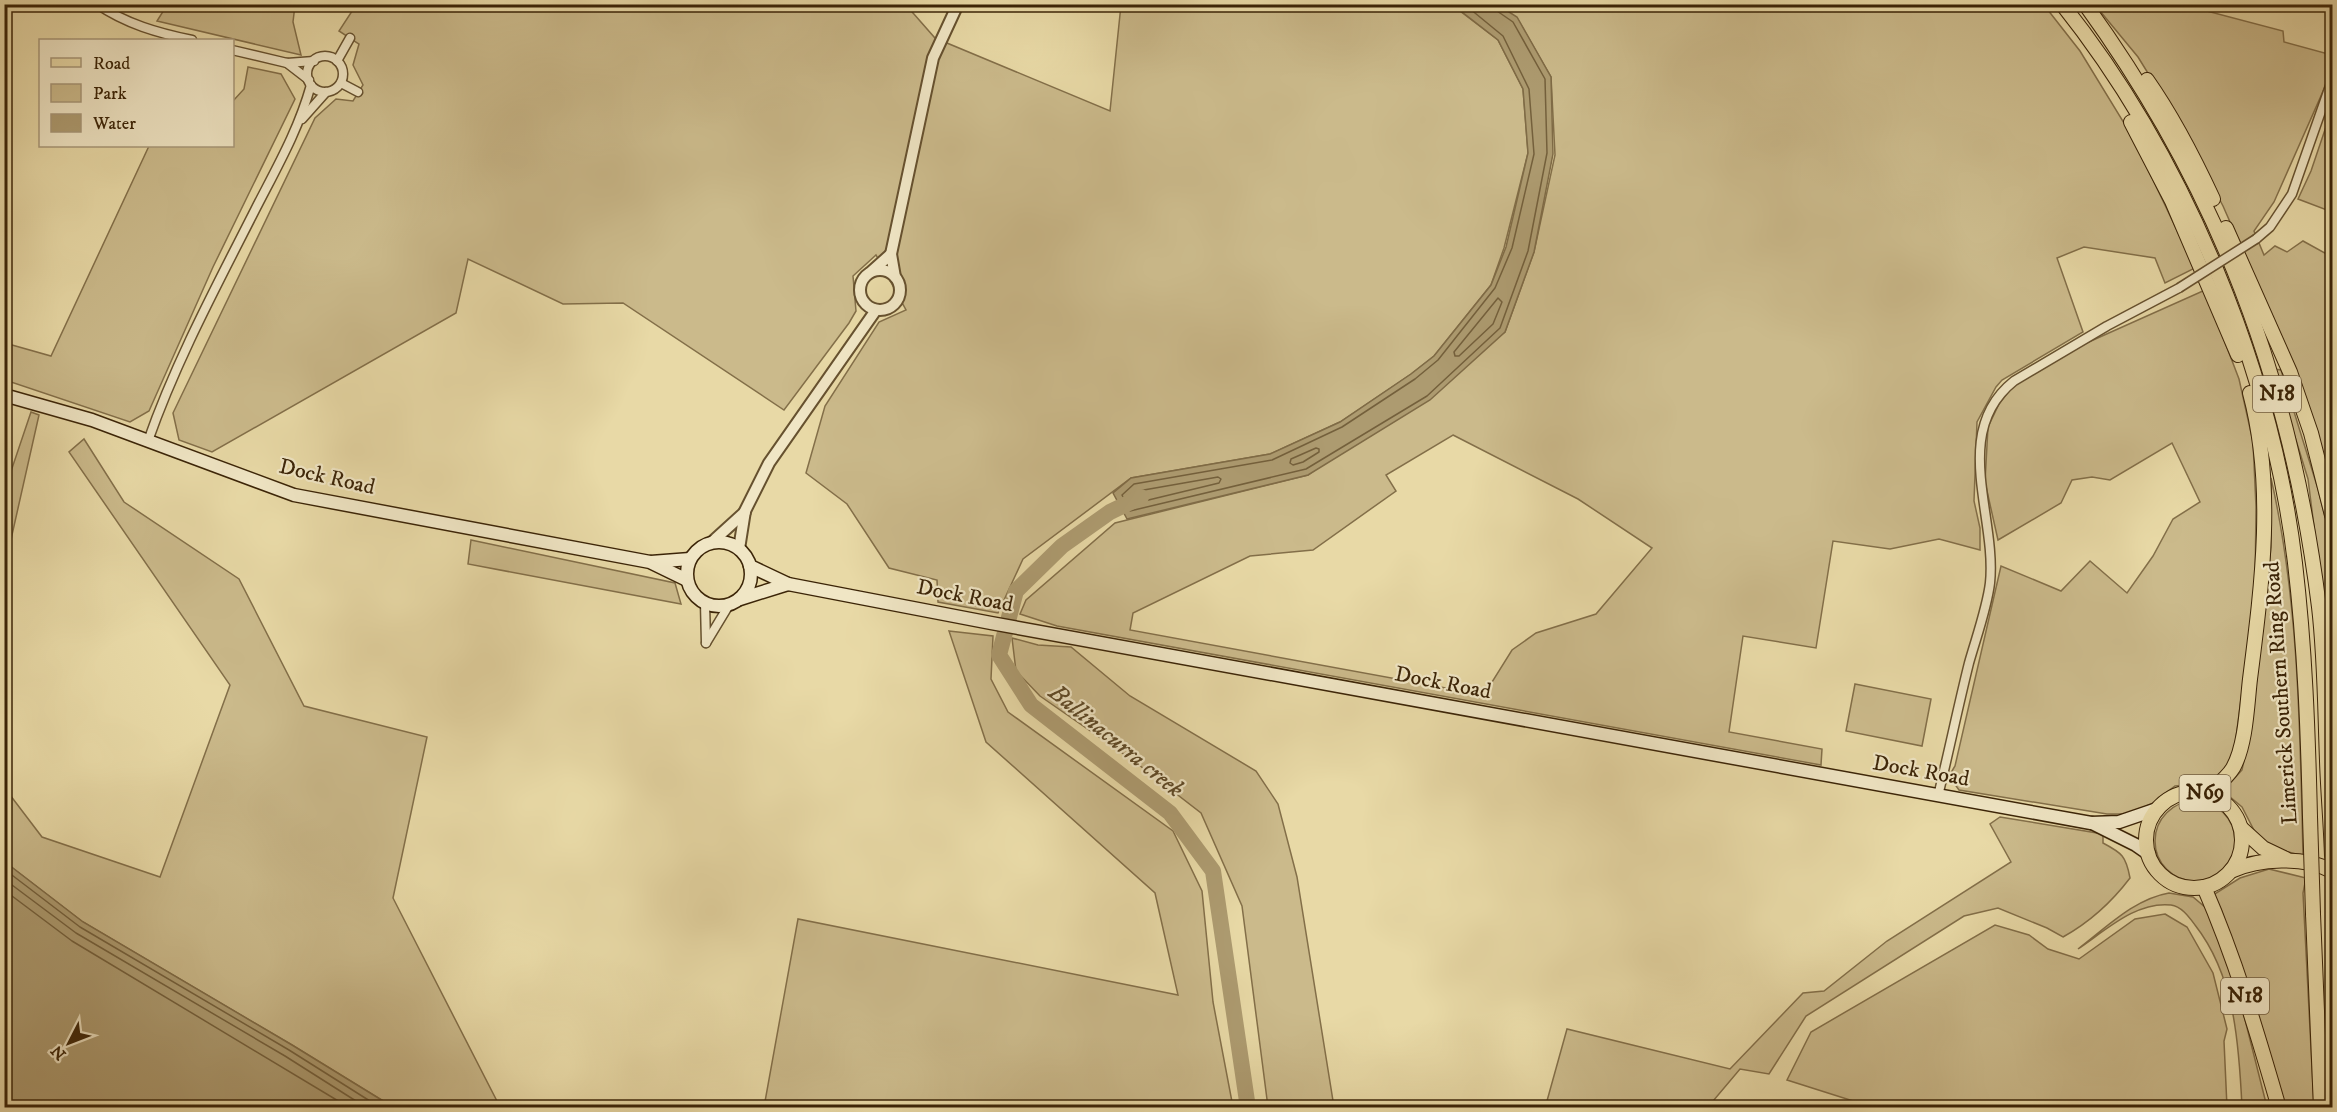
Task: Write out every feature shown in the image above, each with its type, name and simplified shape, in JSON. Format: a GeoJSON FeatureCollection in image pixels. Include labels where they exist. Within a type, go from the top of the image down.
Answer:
{"type":"FeatureCollection","features":[{"type":"Feature","properties":{"kind":"main road","name":"N18"},"geometry":{"type":"LineString","coordinates":[[2055,4],[2081,40],[2128,116],[2172,201],[2242,366]]}},
{"type":"Feature","properties":{"kind":"main road","name":"Limerick Southern Ring Road"},"geometry":{"type":"LineString","coordinates":[[2062,4],[2078,24],[2132,107],[2175,180],[2201,236],[2224,288],[2246,350],[2265,412],[2281,479],[2295,562],[2303,641],[2320,1107]]}},
{"type":"Feature","properties":{"kind":"main road","name":"N18"},"geometry":{"type":"LineString","coordinates":[[2086,4],[2109,27],[2162,100],[2198,167],[2254,287],[2290,372],[2311,433],[2332,515]]}},
{"type":"Feature","properties":{"kind":"main road","name":"Limerick Southern Ring Road"},"geometry":{"type":"LineString","coordinates":[[2086,4],[2136,77],[2185,161],[2222,240],[2266,355],[2291,444],[2312,554],[2324,672],[2331,865]]}},
{"type":"Feature","properties":{"kind":"main road","name":"N18"},"geometry":{"type":"LineString","coordinates":[[2201,236],[2234,332],[2254,408],[2261,457],[2264,547],[2247,707],[2238,755],[2233,769],[2207,794]]}},
{"type":"Feature","properties":{"kind":"main road","name":"Dock Road"},"geometry":{"type":"LineString","coordinates":[[4,394],[92,420],[294,495],[650,562],[690,559]]}},
{"type":"Feature","properties":{"kind":"main road"},"geometry":{"type":"LineString","coordinates":[[712,542],[726,543],[739,549],[750,566],[750,584],[735,602],[717,606],[705,603],[694,594],[687,580],[690,559],[700,548],[712,542]]}},
{"type":"Feature","properties":{"kind":"main road","name":"Dock Road"},"geometry":{"type":"LineString","coordinates":[[650,562],[687,580]]}},
{"type":"Feature","properties":{"kind":"main road","name":"Dock Road"},"geometry":{"type":"LineString","coordinates":[[750,566],[788,584],[991,623],[2091,823],[2119,822],[2157,809]]}},
{"type":"Feature","properties":{"kind":"main road","name":"Dock Road"},"geometry":{"type":"LineString","coordinates":[[735,602],[788,584]]}},
{"type":"Feature","properties":{"kind":"main road","name":"N69"},"geometry":{"type":"LineString","coordinates":[[2149,854],[2146,838],[2149,823],[2157,809],[2180,794],[2193,792],[2207,794],[2229,806],[2241,828],[2263,848],[2290,861]]}},
{"type":"Feature","properties":{"kind":"main road","name":"Dock Road"},"geometry":{"type":"LineString","coordinates":[[2091,823],[2136,845],[2149,854]]}},
{"type":"Feature","properties":{"kind":"main road","name":"N69"},"geometry":{"type":"LineString","coordinates":[[2230,871],[2241,851],[2241,828]]}},
{"type":"Feature","properties":{"kind":"main road"},"geometry":{"type":"LineString","coordinates":[[2149,854],[2159,872],[2167,879],[2191,888],[2204,887]]}},
{"type":"Feature","properties":{"kind":"main road","name":"N69"},"geometry":{"type":"LineString","coordinates":[[2204,887],[2218,881],[2230,871],[2252,862],[2290,861],[2331,865]]}},
{"type":"Feature","properties":{"kind":"main road","name":"N18"},"geometry":{"type":"LineString","coordinates":[[2204,887],[2227,942],[2255,1024],[2279,1107]]}},
{"type":"Feature","properties":{"kind":"street"},"geometry":{"type":"LineString","coordinates":[[98,4],[114,16],[145,28],[188,39]]}},
{"type":"Feature","properties":{"kind":"street"},"geometry":{"type":"LineString","coordinates":[[864,303],[876,310],[890,308],[898,299],[899,285],[891,254],[933,58],[958,4]]}},
{"type":"Feature","properties":{"kind":"street"},"geometry":{"type":"LineString","coordinates":[[337,61],[350,38]]}},
{"type":"Feature","properties":{"kind":"street"},"geometry":{"type":"LineString","coordinates":[[234,50],[287,63],[314,61],[326,57],[337,61],[343,71],[341,82],[337,87],[326,92],[300,122]]}},
{"type":"Feature","properties":{"kind":"street"},"geometry":{"type":"LineString","coordinates":[[148,441],[200,318],[300,122],[310,83],[308,69],[314,61]]}},
{"type":"Feature","properties":{"kind":"street"},"geometry":{"type":"LineString","coordinates":[[287,63],[320,91],[326,92]]}},
{"type":"Feature","properties":{"kind":"street"},"geometry":{"type":"LineString","coordinates":[[1938,796],[1990,584],[1989,540],[1981,494],[1980,465],[1982,431],[1990,407],[2005,388],[2014,381],[2107,326],[2179,288],[2256,239],[2270,227],[2292,194],[2332,80]]}},
{"type":"Feature","properties":{"kind":"street"},"geometry":{"type":"LineString","coordinates":[[341,82],[358,92]]}},
{"type":"Feature","properties":{"kind":"street"},"geometry":{"type":"LineString","coordinates":[[861,329],[864,303],[860,287],[865,276],[891,254]]}},
{"type":"Feature","properties":{"kind":"street"},"geometry":{"type":"LineString","coordinates":[[872,272],[884,270],[895,276]]}},
{"type":"Feature","properties":{"kind":"street"},"geometry":{"type":"LineString","coordinates":[[739,549],[745,511],[769,463],[876,310]]}},
{"type":"Feature","properties":{"kind":"street"},"geometry":{"type":"LineString","coordinates":[[712,542],[745,511]]}},
{"type":"Feature","properties":{"kind":"street"},"geometry":{"type":"LineString","coordinates":[[705,603],[706,643],[735,602]]}},
{"type":"Feature","properties":{"kind":"green space"},"geometry":{"type":"Polygon","coordinates":[[[167,5],[295,5],[293,22],[301,55],[234,39],[157,21],[167,5]]]}},
{"type":"Feature","properties":{"kind":"green space"},"geometry":{"type":"Polygon","coordinates":[[[356,5],[906,5],[935,38],[1110,111],[1121,5],[1452,5],[1498,40],[1523,89],[1528,153],[1504,248],[1491,285],[1434,356],[1340,422],[1270,454],[1131,478],[1023,559],[998,613],[938,602],[937,580],[889,568],[847,504],[806,473],[825,406],[879,322],[906,310],[876,255],[853,276],[856,311],[849,323],[784,410],[623,303],[563,304],[468,259],[456,313],[212,452],[179,440],[173,413],[315,118],[336,99],[353,101],[363,85],[353,65],[359,44],[339,31],[356,5]]]}},
{"type":"Feature","properties":{"kind":"green space"},"geometry":{"type":"Polygon","coordinates":[[[1498,5],[2044,5],[2080,51],[2132,136],[2195,268],[2165,283],[2155,258],[2084,247],[2057,258],[2083,332],[2002,380],[1977,422],[1974,501],[1980,528],[1980,550],[1939,539],[1890,549],[1833,541],[1816,648],[1743,636],[1729,732],[1822,749],[1821,765],[1057,626],[1020,614],[1026,600],[1115,523],[1308,475],[1505,332],[1534,252],[1555,155],[1551,77],[1517,18],[1498,5]],[[1453,435],[1386,475],[1396,491],[1313,550],[1250,556],[1133,613],[1130,630],[1484,695],[1512,650],[1536,633],[1596,614],[1652,548],[1578,499],[1453,435]]]}},
{"type":"Feature","properties":{"kind":"green space"},"geometry":{"type":"Polygon","coordinates":[[[2095,5],[2184,5],[2283,31],[2284,42],[2332,55],[2332,71],[2274,202],[2254,231],[2264,255],[2275,246],[2287,252],[2303,241],[2332,257],[2332,503],[2288,354],[2223,206],[2182,128],[2138,57],[2095,5]]]}},
{"type":"Feature","properties":{"kind":"green space"},"geometry":{"type":"Polygon","coordinates":[[[248,67],[281,74],[295,99],[213,267],[149,411],[130,422],[5,380],[5,343],[51,356],[149,147],[234,147],[234,100],[244,89],[248,67]]]}},
{"type":"Feature","properties":{"kind":"green space"},"geometry":{"type":"Polygon","coordinates":[[[2332,109],[2332,212],[2298,199],[2311,171],[2332,109]]]}},
{"type":"Feature","properties":{"kind":"green space"},"geometry":{"type":"Polygon","coordinates":[[[2205,290],[2239,379],[2253,442],[2256,507],[2255,591],[2235,745],[2228,768],[2208,783],[2175,786],[2151,804],[2130,814],[2107,814],[1959,790],[1949,776],[1955,766],[2001,566],[2061,591],[2090,561],[2127,593],[2153,556],[2173,519],[2200,502],[2172,443],[2110,480],[2092,477],[2072,480],[2061,503],[1998,540],[1985,482],[1988,427],[1999,404],[2013,386],[2082,345],[2205,290]]]}},
{"type":"Feature","properties":{"kind":"green space"},"geometry":{"type":"Polygon","coordinates":[[[2274,369],[2281,370],[2318,489],[2332,545],[2332,696],[2330,653],[2308,479],[2274,369]]]}},
{"type":"Feature","properties":{"kind":"green space"},"geometry":{"type":"Polygon","coordinates":[[[31,412],[39,415],[5,566],[5,489],[31,412]]]}},
{"type":"Feature","properties":{"kind":"green space"},"geometry":{"type":"Polygon","coordinates":[[[84,439],[124,502],[239,579],[304,706],[427,737],[393,898],[500,1107],[393,1107],[83,922],[5,862],[4,787],[42,837],[160,877],[230,685],[69,452],[84,439]]]}},
{"type":"Feature","properties":{"kind":"green space"},"geometry":{"type":"Polygon","coordinates":[[[2271,478],[2293,618],[2299,713],[2303,856],[2274,848],[2257,836],[2242,807],[2223,791],[2242,770],[2252,722],[2271,547],[2271,478]]]}},
{"type":"Feature","properties":{"kind":"green space"},"geometry":{"type":"Polygon","coordinates":[[[471,540],[675,583],[681,604],[468,564],[471,540]]]}},
{"type":"Feature","properties":{"kind":"green space"},"geometry":{"type":"Polygon","coordinates":[[[949,631],[993,636],[991,679],[1008,712],[1173,831],[1202,891],[1213,1002],[1233,1107],[764,1107],[798,919],[1178,995],[1155,893],[986,742],[949,631]]]}},
{"type":"Feature","properties":{"kind":"green space"},"geometry":{"type":"Polygon","coordinates":[[[1012,638],[1038,645],[1071,647],[1130,696],[1256,771],[1278,804],[1297,877],[1334,1107],[1268,1107],[1242,906],[1201,813],[1135,762],[1040,696],[1016,671],[1012,638]]]}},
{"type":"Feature","properties":{"kind":"green space"},"geometry":{"type":"Polygon","coordinates":[[[1855,684],[1931,699],[1922,746],[1846,731],[1855,684]]]}},
{"type":"Feature","properties":{"kind":"green space"},"geometry":{"type":"Polygon","coordinates":[[[2195,801],[2210,804],[2223,813],[2232,826],[2235,841],[2232,856],[2223,869],[2210,878],[2195,881],[2180,878],[2167,869],[2158,856],[2155,841],[2158,826],[2167,813],[2180,804],[2195,801]]]}},
{"type":"Feature","properties":{"kind":"green space"},"geometry":{"type":"Polygon","coordinates":[[[2000,817],[2103,834],[2103,843],[2119,853],[2125,860],[2130,878],[2100,911],[2063,937],[1998,908],[1964,916],[1806,1016],[1769,1074],[1740,1069],[1708,1107],[1545,1108],[1567,1029],[1730,1069],[1803,993],[1824,991],[1887,941],[2011,862],[1990,824],[2000,817]]]}},
{"type":"Feature","properties":{"kind":"green space"},"geometry":{"type":"Polygon","coordinates":[[[2269,869],[2306,878],[2303,893],[2314,1107],[2280,1107],[2243,973],[2221,909],[2213,895],[2240,878],[2269,869]]]}},
{"type":"Feature","properties":{"kind":"green space"},"geometry":{"type":"Polygon","coordinates":[[[2169,893],[2193,897],[2206,908],[2237,988],[2267,1107],[2242,1107],[2236,1035],[2227,988],[2208,945],[2187,915],[2171,905],[2158,905],[2133,912],[2078,949],[2132,908],[2156,896],[2169,893]]]}},
{"type":"Feature","properties":{"kind":"green space"},"geometry":{"type":"Polygon","coordinates":[[[2165,914],[2187,927],[2213,973],[2227,1029],[2224,1041],[2227,1107],[1872,1107],[1787,1080],[1811,1032],[1995,925],[2029,935],[2048,949],[2079,959],[2135,919],[2165,914]]]}},
{"type":"Feature","properties":{"kind":"water"},"geometry":{"type":"Polygon","coordinates":[[[1453,5],[1498,5],[1517,17],[1551,77],[1553,154],[1534,252],[1505,332],[1430,400],[1308,475],[1127,519],[1113,493],[1131,478],[1270,454],[1340,422],[1434,356],[1491,285],[1506,247],[1528,153],[1523,89],[1498,40],[1453,5]]]}},
{"type":"Feature","properties":{"kind":"water"},"geometry":{"type":"Polygon","coordinates":[[[5,862],[83,922],[393,1107],[5,1107],[5,862]]]}},
{"type":"Feature","properties":{"kind":"waterway","name":"Ballinacurra creek"},"geometry":{"type":"LineString","coordinates":[[1141,497],[1110,512],[1062,546],[1016,591],[999,655],[1031,705],[1170,813],[1213,871],[1248,1108]]}}]}
